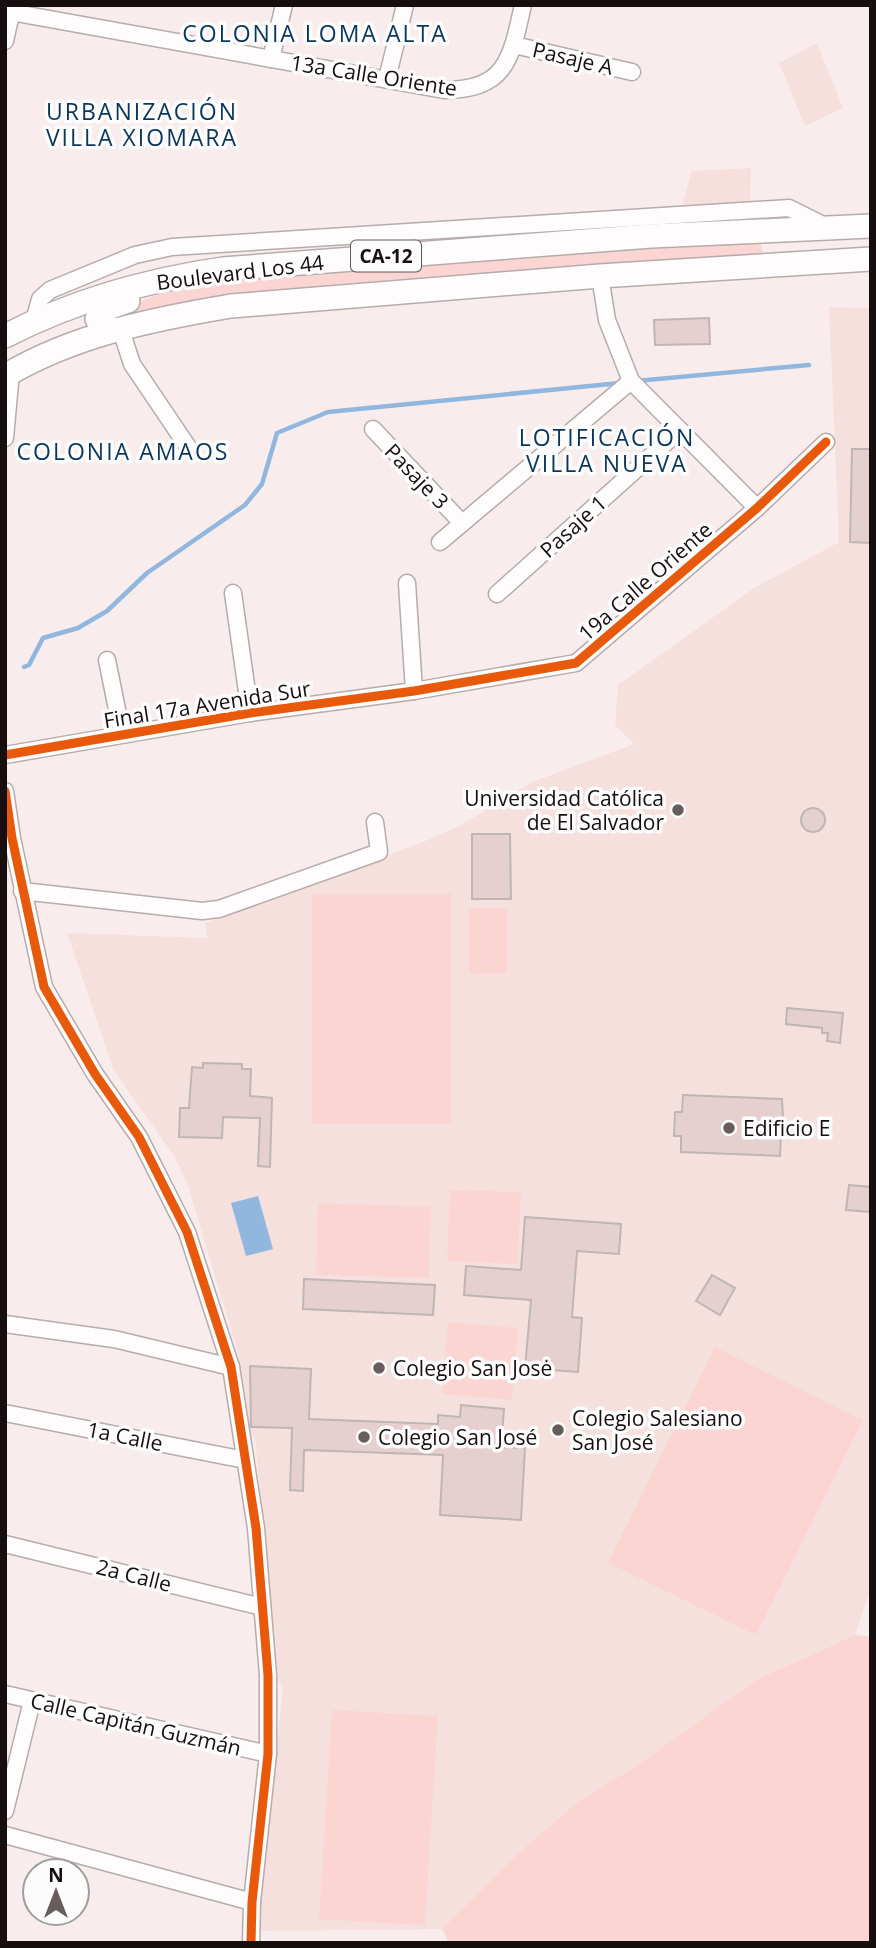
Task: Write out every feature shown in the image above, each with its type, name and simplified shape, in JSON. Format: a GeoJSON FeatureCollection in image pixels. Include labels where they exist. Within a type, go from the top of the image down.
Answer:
{"type":"FeatureCollection","features":[{"type":"Feature","properties":{"kind":"highway","name":"CA-12"},"geometry":{"type":"LineString","coordinates":[[778,229],[819,222],[871,219]]}},
{"type":"Feature","properties":{"kind":"highway"},"geometry":{"type":"LineString","coordinates":[[778,229],[871,226]]}},
{"type":"Feature","properties":{"kind":"highway","name":"Boulevard Los 44"},"geometry":{"type":"LineString","coordinates":[[5,336],[71,305],[184,275],[651,236],[778,229]]}},
{"type":"Feature","properties":{"kind":"highway"},"geometry":{"type":"LineString","coordinates":[[745,266],[871,253]]}},
{"type":"Feature","properties":{"kind":"highway","name":"CA-12"},"geometry":{"type":"LineString","coordinates":[[745,266],[871,258]]}},
{"type":"Feature","properties":{"kind":"highway","name":"Boulevard Los 44"},"geometry":{"type":"LineString","coordinates":[[13,372],[96,336],[172,316],[231,306],[745,266]]}},
{"type":"Feature","properties":{"kind":"highway"},"geometry":{"type":"LineString","coordinates":[[121,330],[100,327],[97,318],[99,312],[166,288],[184,275]]}},
{"type":"Feature","properties":{"kind":"highway"},"geometry":{"type":"LineString","coordinates":[[13,372],[34,351],[82,328],[85,313],[71,305]]}},
{"type":"Feature","properties":{"kind":"street"},"geometry":{"type":"LineString","coordinates":[[271,59],[284,5]]}},
{"type":"Feature","properties":{"kind":"street"},"geometry":{"type":"LineString","coordinates":[[387,79],[405,5]]}},
{"type":"Feature","properties":{"kind":"street","name":"13a Calle Oriente"},"geometry":{"type":"LineString","coordinates":[[10,9],[444,90],[480,87],[499,73],[514,45],[523,5]]}},
{"type":"Feature","properties":{"kind":"street"},"geometry":{"type":"LineString","coordinates":[[5,41],[10,9]]}},
{"type":"Feature","properties":{"kind":"street","name":"Pasaje A"},"geometry":{"type":"LineString","coordinates":[[514,45],[632,72]]}},
{"type":"Feature","properties":{"kind":"street"},"geometry":{"type":"LineString","coordinates":[[34,321],[37,306],[46,292],[123,259],[172,247],[789,208],[819,222]]}},
{"type":"Feature","properties":{"kind":"street"},"geometry":{"type":"LineString","coordinates":[[600,276],[607,320],[631,381],[757,508]]}},
{"type":"Feature","properties":{"kind":"street"},"geometry":{"type":"LineString","coordinates":[[121,330],[132,364],[190,450]]}},
{"type":"Feature","properties":{"kind":"street"},"geometry":{"type":"LineString","coordinates":[[5,438],[13,372]]}},
{"type":"Feature","properties":{"kind":"street"},"geometry":{"type":"LineString","coordinates":[[440,542],[631,381]]}},
{"type":"Feature","properties":{"kind":"street","name":"Pasaje 3"},"geometry":{"type":"LineString","coordinates":[[373,429],[462,523]]}},
{"type":"Feature","properties":{"kind":"street","name":"Pasaje 1"},"geometry":{"type":"LineString","coordinates":[[497,594],[680,430]]}},
{"type":"Feature","properties":{"kind":"street","name":"19a Calle Oriente"},"geometry":{"type":"LineString","coordinates":[[414,691],[576,663],[757,508],[826,442]]}},
{"type":"Feature","properties":{"kind":"street"},"geometry":{"type":"LineString","coordinates":[[407,583],[414,691]]}},
{"type":"Feature","properties":{"kind":"street"},"geometry":{"type":"LineString","coordinates":[[233,593],[250,713]]}},
{"type":"Feature","properties":{"kind":"street"},"geometry":{"type":"LineString","coordinates":[[107,660],[122,734]]}},
{"type":"Feature","properties":{"kind":"street","name":"Final 17a Avenida Sur"},"geometry":{"type":"LineString","coordinates":[[5,755],[250,713],[414,691]]}},
{"type":"Feature","properties":{"kind":"street"},"geometry":{"type":"LineString","coordinates":[[5,790],[22,891],[44,987],[95,1074],[139,1137],[187,1232],[231,1367],[256,1528],[268,1675],[268,1754],[252,1902],[251,1943]]}},
{"type":"Feature","properties":{"kind":"street"},"geometry":{"type":"LineString","coordinates":[[22,891],[186,911],[219,909],[379,852],[375,822]]}},
{"type":"Feature","properties":{"kind":"street"},"geometry":{"type":"LineString","coordinates":[[5,1324],[114,1339],[231,1367]]}},
{"type":"Feature","properties":{"kind":"street","name":"1a Calle"},"geometry":{"type":"LineString","coordinates":[[5,1413],[245,1460]]}},
{"type":"Feature","properties":{"kind":"street","name":"2a Calle"},"geometry":{"type":"LineString","coordinates":[[5,1544],[262,1607]]}},
{"type":"Feature","properties":{"kind":"street","name":"Calle Capitán Guzmán"},"geometry":{"type":"LineString","coordinates":[[5,1694],[268,1754]]}},
{"type":"Feature","properties":{"kind":"street"},"geometry":{"type":"LineString","coordinates":[[5,1811],[32,1701]]}},
{"type":"Feature","properties":{"kind":"street"},"geometry":{"type":"LineString","coordinates":[[5,1835],[252,1902]]}},
{"type":"Feature","properties":{"kind":"shaded area"},"geometry":{"type":"Polygon","coordinates":[[[817,43],[843,108],[805,126],[779,63],[817,43]]]}},
{"type":"Feature","properties":{"kind":"shaded area"},"geometry":{"type":"Polygon","coordinates":[[[751,168],[750,204],[682,205],[692,171],[751,168]]]}},
{"type":"Feature","properties":{"kind":"shaded area"},"geometry":{"type":"Polygon","coordinates":[[[760,241],[763,255],[118,322],[105,315],[165,292],[179,283],[267,273],[760,241]]]}},
{"type":"Feature","properties":{"kind":"shaded area"},"geometry":{"type":"Polygon","coordinates":[[[829,307],[871,308],[871,1587],[855,1635],[756,1680],[639,1764],[578,1802],[524,1848],[442,1929],[257,1931],[283,1686],[278,1681],[255,1438],[245,1427],[239,1356],[187,1183],[174,1156],[114,1071],[67,933],[207,938],[205,923],[423,842],[461,825],[532,782],[634,744],[615,725],[618,685],[754,588],[839,542],[829,307]]]}},
{"type":"Feature","properties":{"kind":"shaded area"},"geometry":{"type":"Polygon","coordinates":[[[312,894],[451,894],[451,1124],[312,1124],[312,894]]]}},
{"type":"Feature","properties":{"kind":"shaded area"},"geometry":{"type":"Polygon","coordinates":[[[469,908],[507,908],[507,973],[469,974],[469,908]]]}},
{"type":"Feature","properties":{"kind":"shaded area"},"geometry":{"type":"Polygon","coordinates":[[[450,1190],[521,1192],[518,1264],[447,1261],[450,1190]]]}},
{"type":"Feature","properties":{"kind":"shaded area"},"geometry":{"type":"Polygon","coordinates":[[[318,1203],[431,1207],[429,1278],[316,1275],[318,1203]]]}},
{"type":"Feature","properties":{"kind":"shaded area"},"geometry":{"type":"Polygon","coordinates":[[[448,1322],[518,1328],[512,1400],[442,1394],[448,1322]]]}},
{"type":"Feature","properties":{"kind":"shaded area"},"geometry":{"type":"Polygon","coordinates":[[[715,1347],[863,1420],[756,1635],[608,1563],[715,1347]]]}},
{"type":"Feature","properties":{"kind":"shaded area"},"geometry":{"type":"Polygon","coordinates":[[[855,1635],[871,1637],[871,1943],[449,1943],[442,1929],[524,1848],[578,1802],[639,1764],[756,1680],[855,1635]]]}},
{"type":"Feature","properties":{"kind":"shaded area"},"geometry":{"type":"Polygon","coordinates":[[[332,1710],[438,1716],[425,1925],[319,1919],[332,1710]]]}},
{"type":"Feature","properties":{"kind":"water"},"geometry":{"type":"Polygon","coordinates":[[[258,1196],[273,1249],[246,1256],[231,1203],[258,1196]]]}},
{"type":"Feature","properties":{"kind":"building"},"geometry":{"type":"Polygon","coordinates":[[[709,318],[710,344],[655,345],[654,320],[709,318]]]}},
{"type":"Feature","properties":{"kind":"building"},"geometry":{"type":"Polygon","coordinates":[[[852,449],[871,449],[871,543],[850,542],[852,449]]]}},
{"type":"Feature","properties":{"kind":"building"},"geometry":{"type":"Polygon","coordinates":[[[813,808],[821,812],[825,820],[821,828],[813,832],[805,828],[801,820],[805,812],[813,808]]]}},
{"type":"Feature","properties":{"kind":"building"},"geometry":{"type":"Polygon","coordinates":[[[472,834],[510,834],[511,899],[472,899],[472,834]]]}},
{"type":"Feature","properties":{"kind":"building"},"geometry":{"type":"Polygon","coordinates":[[[787,1008],[843,1013],[840,1043],[827,1041],[828,1033],[822,1033],[822,1028],[786,1024],[787,1008]]]}},
{"type":"Feature","properties":{"kind":"building"},"geometry":{"type":"Polygon","coordinates":[[[203,1063],[242,1064],[242,1069],[251,1069],[250,1096],[272,1098],[270,1167],[258,1166],[260,1118],[223,1117],[222,1138],[179,1137],[180,1108],[189,1108],[192,1067],[203,1068],[203,1063]]]}},
{"type":"Feature","properties":{"kind":"building","name":"Edificio E"},"geometry":{"type":"Polygon","coordinates":[[[683,1095],[782,1099],[784,1136],[781,1136],[780,1156],[681,1152],[681,1136],[674,1136],[675,1112],[682,1112],[683,1095]]]}},
{"type":"Feature","properties":{"kind":"building"},"geometry":{"type":"Polygon","coordinates":[[[849,1185],[871,1187],[871,1212],[846,1210],[849,1185]]]}},
{"type":"Feature","properties":{"kind":"building"},"geometry":{"type":"Polygon","coordinates":[[[525,1217],[621,1224],[619,1254],[577,1251],[572,1317],[582,1318],[578,1372],[525,1368],[531,1300],[464,1295],[466,1266],[521,1270],[525,1217]]]}},
{"type":"Feature","properties":{"kind":"building"},"geometry":{"type":"Polygon","coordinates":[[[712,1275],[735,1288],[720,1315],[696,1301],[712,1275]]]}},
{"type":"Feature","properties":{"kind":"building"},"geometry":{"type":"Polygon","coordinates":[[[304,1279],[435,1285],[433,1315],[303,1309],[304,1279]]]}},
{"type":"Feature","properties":{"kind":"building"},"geometry":{"type":"Polygon","coordinates":[[[250,1366],[311,1369],[309,1419],[438,1424],[438,1415],[460,1417],[461,1405],[504,1409],[501,1447],[525,1448],[521,1520],[440,1515],[443,1455],[304,1450],[303,1491],[290,1490],[292,1428],[251,1427],[250,1366]]]}},
{"type":"Feature","properties":{"kind":"waterway"},"geometry":{"type":"LineString","coordinates":[[636,381],[809,365]]}},
{"type":"Feature","properties":{"kind":"waterway"},"geometry":{"type":"LineString","coordinates":[[24,667],[29,665],[43,638],[78,628],[107,611],[147,573],[245,505],[262,484],[277,433],[328,412],[620,383]]}},
{"type":"Feature","properties":{"kind":"cycle path"},"geometry":{"type":"LineString","coordinates":[[5,755],[250,713],[414,691],[576,663],[757,508],[826,442]]}},
{"type":"Feature","properties":{"kind":"cycle path"},"geometry":{"type":"LineString","coordinates":[[5,791],[12,838],[44,987],[95,1074],[139,1137],[187,1232],[231,1367],[256,1528],[268,1675],[268,1754],[252,1902],[251,1943]]}},
{"type":"Feature","properties":{"kind":"place","name":"Universidad Católica de El Salvador"},"geometry":{"type":"Point","coordinates":[678,810]}},
{"type":"Feature","properties":{"kind":"place","name":"Edificio E"},"geometry":{"type":"Point","coordinates":[729,1128]}},
{"type":"Feature","properties":{"kind":"place","name":"Colegio San Josė"},"geometry":{"type":"Point","coordinates":[379,1368]}},
{"type":"Feature","properties":{"kind":"place","name":"Colegio Salesiano San José"},"geometry":{"type":"Point","coordinates":[558,1430]}},
{"type":"Feature","properties":{"kind":"place","name":"Colegio San José"},"geometry":{"type":"Point","coordinates":[364,1437]}},
{"type":"Feature","properties":{"kind":"district","name":"COLONIA LOMA ALTA"},"geometry":{"type":"Point","coordinates":[315,33]}},
{"type":"Feature","properties":{"kind":"district","name":"URBANIZACIÓN VILLA XIOMARA"},"geometry":{"type":"Point","coordinates":[142,124]}},
{"type":"Feature","properties":{"kind":"district","name":"LOTIFICACIÓN VILLA NUEVA"},"geometry":{"type":"Point","coordinates":[607,450]}},
{"type":"Feature","properties":{"kind":"district","name":"COLONIA AMAOS"},"geometry":{"type":"Point","coordinates":[123,451]}}]}
